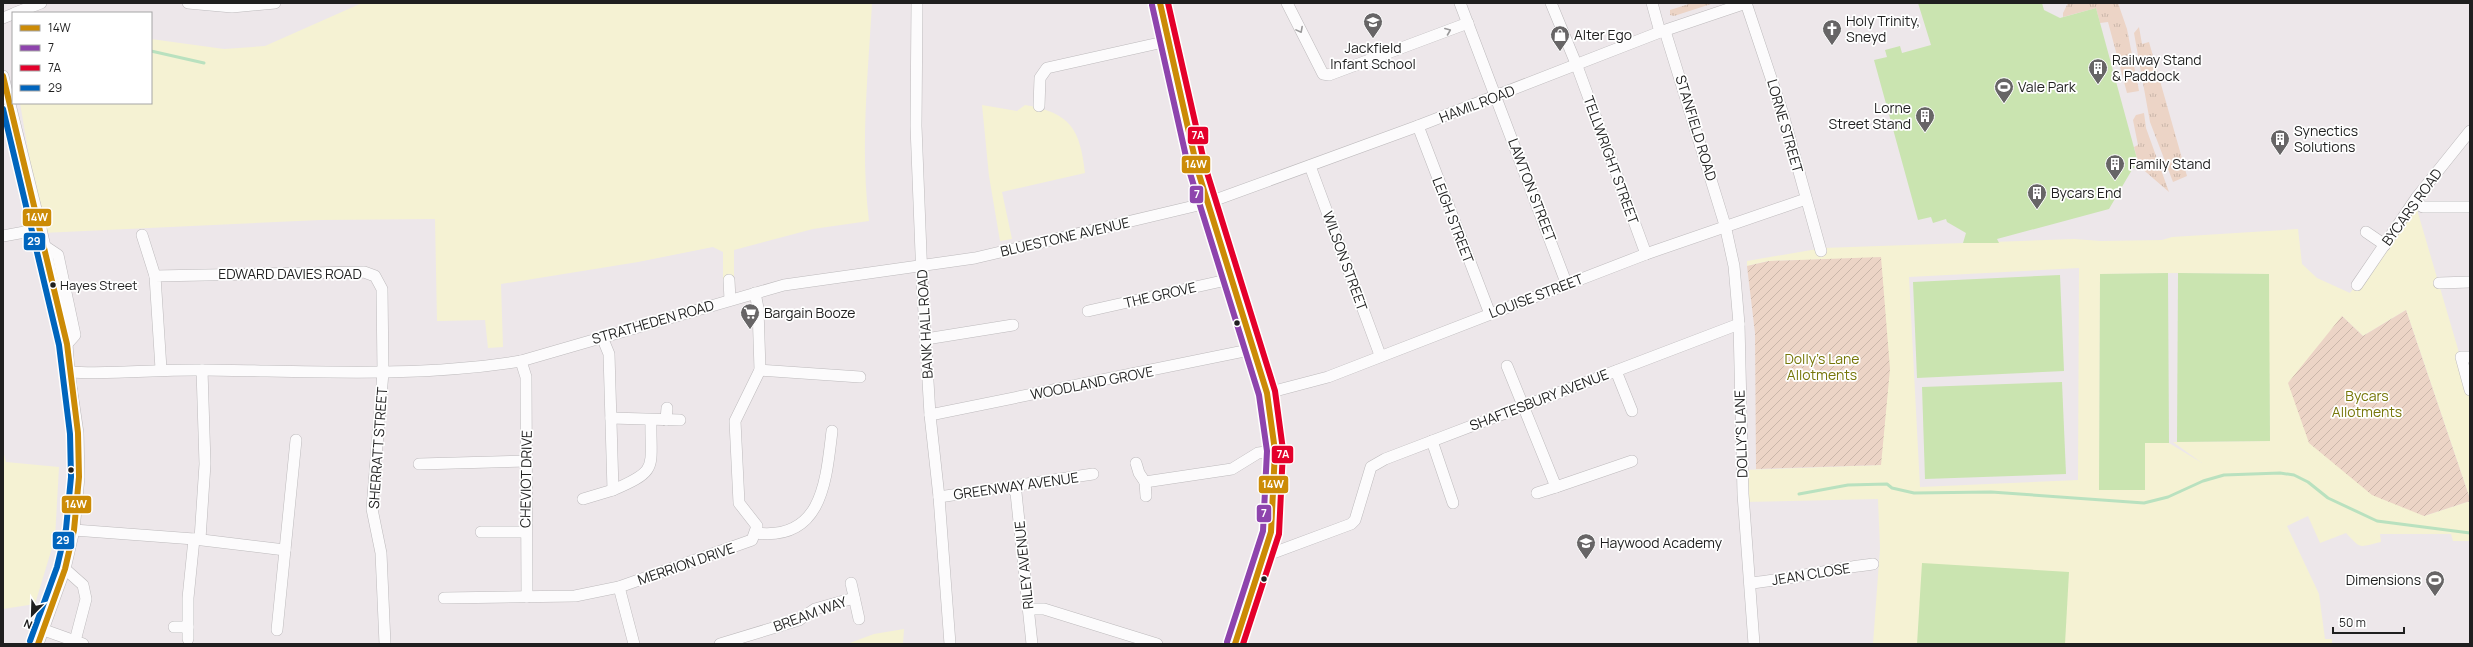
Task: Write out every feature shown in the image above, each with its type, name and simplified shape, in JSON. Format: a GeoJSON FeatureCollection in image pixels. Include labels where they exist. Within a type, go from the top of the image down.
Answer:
{"type":"FeatureCollection","features":[{"type":"Feature","properties":{"kind":"main road"},"geometry":{"type":"LineString","coordinates":[[1160,3],[1207,203],[1267,393],[1275,451],[1271,532],[1265,556],[1235,644]]}},
{"type":"Feature","properties":{"kind":"street"},"geometry":{"type":"LineString","coordinates":[[17,12],[40,3]]}},
{"type":"Feature","properties":{"kind":"street"},"geometry":{"type":"LineString","coordinates":[[193,3],[232,7],[275,3]]}},
{"type":"Feature","properties":{"kind":"street","name":"BANK HALL ROAD"},"geometry":{"type":"LineString","coordinates":[[918,3],[916,126],[922,266],[930,415],[939,497],[950,644]]}},
{"type":"Feature","properties":{"kind":"street"},"geometry":{"type":"LineString","coordinates":[[1287,3],[1323,74],[1329,75],[1468,22]]}},
{"type":"Feature","properties":{"kind":"street","name":"LAWTON STREET"},"geometry":{"type":"LineString","coordinates":[[1460,3],[1497,96],[1567,285]]}},
{"type":"Feature","properties":{"kind":"street","name":"TELLWRIGHT STREET"},"geometry":{"type":"LineString","coordinates":[[1551,3],[1577,66],[1646,254]]}},
{"type":"Feature","properties":{"kind":"street","name":"STANFIELD ROAD"},"geometry":{"type":"LineString","coordinates":[[1652,3],[1663,31],[1725,226]]}},
{"type":"Feature","properties":{"kind":"street","name":"HAMIL ROAD"},"geometry":{"type":"LineString","coordinates":[[1207,203],[1418,126],[1577,66],[1663,31],[1746,3]]}},
{"type":"Feature","properties":{"kind":"street","name":"LORNE STREET"},"geometry":{"type":"LineString","coordinates":[[1746,3],[1783,114],[1821,251]]}},
{"type":"Feature","properties":{"kind":"street"},"geometry":{"type":"LineString","coordinates":[[1039,106],[1040,78],[1047,68],[1168,41]]}},
{"type":"Feature","properties":{"kind":"street"},"geometry":{"type":"LineString","coordinates":[[4,80],[42,229],[67,344],[69,372],[78,433],[79,477],[74,530],[66,569],[38,644]]}},
{"type":"Feature","properties":{"kind":"street","name":"LEIGH STREET"},"geometry":{"type":"LineString","coordinates":[[1418,126],[1490,314]]}},
{"type":"Feature","properties":{"kind":"street","name":"BYCARS ROAD"},"geometry":{"type":"LineString","coordinates":[[2357,285],[2417,197],[2470,131]]}},
{"type":"Feature","properties":{"kind":"street","name":"WILSON STREET"},"geometry":{"type":"LineString","coordinates":[[1310,166],[1380,355]]}},
{"type":"Feature","properties":{"kind":"street"},"geometry":{"type":"LineString","coordinates":[[2417,197],[2418,204],[2423,207],[2470,207]]}},
{"type":"Feature","properties":{"kind":"street","name":"LOUISE STREET"},"geometry":{"type":"LineString","coordinates":[[1267,393],[1328,377],[1380,355],[1646,254],[1806,198]]}},
{"type":"Feature","properties":{"kind":"street","name":"BLUESTONE AVENUE"},"geometry":{"type":"LineString","coordinates":[[922,266],[975,258],[1207,203]]}},
{"type":"Feature","properties":{"kind":"street","name":"DOLLY'S LANE"},"geometry":{"type":"LineString","coordinates":[[1725,226],[1734,266],[1739,324],[1743,494],[1754,644]]}},
{"type":"Feature","properties":{"kind":"street"},"geometry":{"type":"LineString","coordinates":[[3,236],[42,229]]}},
{"type":"Feature","properties":{"kind":"street"},"geometry":{"type":"LineString","coordinates":[[2366,232],[2387,243]]}},
{"type":"Feature","properties":{"kind":"street"},"geometry":{"type":"LineString","coordinates":[[142,235],[155,276],[161,369]]}},
{"type":"Feature","properties":{"kind":"street","name":"STRATHEDEN ROAD"},"geometry":{"type":"LineString","coordinates":[[383,372],[497,365],[521,361],[784,285],[922,266]]}},
{"type":"Feature","properties":{"kind":"street","name":"EDWARD DAVIES ROAD"},"geometry":{"type":"LineString","coordinates":[[155,276],[364,272],[375,276],[382,289],[383,372]]}},
{"type":"Feature","properties":{"kind":"street","name":"THE GROVE"},"geometry":{"type":"LineString","coordinates":[[1088,311],[1231,279]]}},
{"type":"Feature","properties":{"kind":"street"},"geometry":{"type":"LineString","coordinates":[[729,280],[730,300]]}},
{"type":"Feature","properties":{"kind":"street"},"geometry":{"type":"LineString","coordinates":[[2439,282],[2470,282]]}},
{"type":"Feature","properties":{"kind":"street"},"geometry":{"type":"LineString","coordinates":[[755,293],[758,308],[760,370],[735,421],[739,503],[757,526],[756,533],[769,535],[794,529],[810,514],[821,498],[826,482],[832,431]]}},
{"type":"Feature","properties":{"kind":"street","name":"SHAFTESBURY AVENUE"},"geometry":{"type":"LineString","coordinates":[[1265,556],[1351,524],[1355,520],[1371,467],[1385,459],[1739,324]]}},
{"type":"Feature","properties":{"kind":"street"},"geometry":{"type":"LineString","coordinates":[[926,339],[1013,325]]}},
{"type":"Feature","properties":{"kind":"street"},"geometry":{"type":"LineString","coordinates":[[602,337],[609,354],[613,490]]}},
{"type":"Feature","properties":{"kind":"street","name":"WOODLAND GROVE"},"geometry":{"type":"LineString","coordinates":[[930,415],[1254,349]]}},
{"type":"Feature","properties":{"kind":"street"},"geometry":{"type":"LineString","coordinates":[[2466,357],[2470,390]]}},
{"type":"Feature","properties":{"kind":"street","name":"CHEVIOT DRIVE"},"geometry":{"type":"LineString","coordinates":[[521,361],[526,377],[525,532],[527,598]]}},
{"type":"Feature","properties":{"kind":"street"},"geometry":{"type":"LineString","coordinates":[[1507,366],[1556,487]]}},
{"type":"Feature","properties":{"kind":"street"},"geometry":{"type":"LineString","coordinates":[[69,372],[161,369],[383,372]]}},
{"type":"Feature","properties":{"kind":"street"},"geometry":{"type":"LineString","coordinates":[[188,640],[197,539],[206,464],[202,370]]}},
{"type":"Feature","properties":{"kind":"street"},"geometry":{"type":"LineString","coordinates":[[760,370],[860,377]]}},
{"type":"Feature","properties":{"kind":"street"},"geometry":{"type":"LineString","coordinates":[[1616,371],[1632,411]]}},
{"type":"Feature","properties":{"kind":"street","name":"SHERRATT STREET"},"geometry":{"type":"LineString","coordinates":[[383,372],[372,509],[381,553],[385,644]]}},
{"type":"Feature","properties":{"kind":"street"},"geometry":{"type":"LineString","coordinates":[[666,420],[667,408]]}},
{"type":"Feature","properties":{"kind":"street"},"geometry":{"type":"LineString","coordinates":[[611,418],[680,420]]}},
{"type":"Feature","properties":{"kind":"street"},"geometry":{"type":"LineString","coordinates":[[583,500],[613,490],[646,473],[650,466],[651,420]]}},
{"type":"Feature","properties":{"kind":"street"},"geometry":{"type":"LineString","coordinates":[[277,630],[296,440]]}},
{"type":"Feature","properties":{"kind":"street"},"geometry":{"type":"LineString","coordinates":[[1432,441],[1453,502]]}},
{"type":"Feature","properties":{"kind":"street"},"geometry":{"type":"LineString","coordinates":[[1145,482],[1232,469],[1258,453],[1275,451]]}},
{"type":"Feature","properties":{"kind":"street"},"geometry":{"type":"LineString","coordinates":[[1537,493],[1635,460]]}},
{"type":"Feature","properties":{"kind":"street"},"geometry":{"type":"LineString","coordinates":[[419,465],[526,461]]}},
{"type":"Feature","properties":{"kind":"street"},"geometry":{"type":"LineString","coordinates":[[1136,463],[1139,473],[1145,482],[1146,496]]}},
{"type":"Feature","properties":{"kind":"street","name":"GREENWAY AVENUE"},"geometry":{"type":"LineString","coordinates":[[939,497],[1093,474]]}},
{"type":"Feature","properties":{"kind":"street","name":"RILEY AVENUE"},"geometry":{"type":"LineString","coordinates":[[1011,487],[1016,493],[1032,644]]}},
{"type":"Feature","properties":{"kind":"street"},"geometry":{"type":"LineString","coordinates":[[74,530],[197,539],[285,550]]}},
{"type":"Feature","properties":{"kind":"street"},"geometry":{"type":"LineString","coordinates":[[481,532],[525,532]]}},
{"type":"Feature","properties":{"kind":"street","name":"MERRION DRIVE"},"geometry":{"type":"LineString","coordinates":[[444,598],[464,603],[576,596],[619,587],[746,544],[752,540],[756,533]]}},
{"type":"Feature","properties":{"kind":"street","name":"JEAN CLOSE"},"geometry":{"type":"LineString","coordinates":[[1750,583],[1790,579],[1838,568],[1873,564]]}},
{"type":"Feature","properties":{"kind":"street"},"geometry":{"type":"LineString","coordinates":[[44,630],[79,643],[86,598],[83,585],[66,569]]}},
{"type":"Feature","properties":{"kind":"street","name":"BREAM WAY"},"geometry":{"type":"LineString","coordinates":[[851,583],[859,619]]}},
{"type":"Feature","properties":{"kind":"street"},"geometry":{"type":"LineString","coordinates":[[619,587],[634,644]]}},
{"type":"Feature","properties":{"kind":"street","name":"BREAM WAY"},"geometry":{"type":"LineString","coordinates":[[720,644],[799,620],[815,609],[854,598]]}},
{"type":"Feature","properties":{"kind":"street"},"geometry":{"type":"LineString","coordinates":[[1029,609],[1044,609],[1157,644]]}},
{"type":"Feature","properties":{"kind":"street"},"geometry":{"type":"LineString","coordinates":[[174,627],[188,627]]}},
{"type":"Feature","properties":{"kind":"green space"},"geometry":{"type":"Polygon","coordinates":[[[362,3],[872,3],[865,139],[866,194],[869,221],[813,229],[734,250],[734,281],[723,281],[723,252],[713,247],[638,262],[501,284],[503,347],[488,348],[485,320],[437,321],[435,219],[320,220],[42,233],[20,104],[152,104],[152,39],[224,49],[265,46],[362,3]]]}},
{"type":"Feature","properties":{"kind":"green space"},"geometry":{"type":"Polygon","coordinates":[[[1692,3],[1714,3],[1674,16],[1670,15],[1670,10],[1692,3]]]}},
{"type":"Feature","properties":{"kind":"green space","name":"Vale Park"},"geometry":{"type":"Polygon","coordinates":[[[1918,3],[2042,3],[2044,10],[2060,18],[2096,8],[2139,166],[2133,168],[2109,209],[1997,239],[1999,243],[1963,243],[1966,233],[1947,222],[1946,219],[1933,223],[1931,217],[1918,220],[1874,60],[1887,57],[1885,50],[1900,46],[1902,53],[1931,45],[1918,3]]]}},
{"type":"Feature","properties":{"kind":"green space"},"geometry":{"type":"Polygon","coordinates":[[[2068,3],[2118,3],[2127,29],[2139,91],[2127,93],[2108,22],[2100,23],[2096,8],[2063,17],[2063,13],[2068,3]]]}},
{"type":"Feature","properties":{"kind":"green space"},"geometry":{"type":"Polygon","coordinates":[[[2139,27],[2142,44],[2149,42],[2187,176],[2173,182],[2150,122],[2134,33],[2139,27]]]}},
{"type":"Feature","properties":{"kind":"green space"},"geometry":{"type":"Polygon","coordinates":[[[982,105],[1017,111],[1025,105],[1041,108],[1063,118],[1076,134],[1083,158],[1085,173],[1002,192],[1012,239],[1000,241],[989,176],[982,105]]]}},
{"type":"Feature","properties":{"kind":"green space"},"geometry":{"type":"Polygon","coordinates":[[[2144,113],[2146,128],[2169,192],[2139,166],[2134,147],[2138,145],[2133,120],[2136,115],[2144,113]]]}},
{"type":"Feature","properties":{"kind":"green space"},"geometry":{"type":"Polygon","coordinates":[[[2418,204],[2418,213],[2470,390],[2470,499],[2406,310],[2363,336],[2342,316],[2424,516],[2470,501],[2470,541],[2453,541],[2451,534],[2380,534],[2381,542],[2361,546],[2358,545],[2346,533],[2320,543],[2308,516],[2287,526],[2319,594],[2325,639],[2332,639],[2332,644],[1873,644],[1880,548],[1878,499],[1743,502],[1742,470],[1881,465],[1881,258],[1769,261],[1747,266],[1747,261],[1823,248],[2074,239],[2101,241],[2162,240],[2172,237],[2298,229],[2302,264],[2317,278],[2350,293],[2418,204]],[[2079,268],[1909,277],[1920,487],[2078,480],[2079,268]],[[2100,274],[2099,490],[2145,443],[2169,443],[2202,463],[2173,442],[2270,441],[2268,274],[2100,274]]]}},
{"type":"Feature","properties":{"kind":"green space","name":"Dolly's Lane Allotments"},"geometry":{"type":"Polygon","coordinates":[[[1881,257],[1890,369],[1881,465],[1756,469],[1755,333],[1747,266],[1769,261],[1881,257]]]}},
{"type":"Feature","properties":{"kind":"green space"},"geometry":{"type":"Polygon","coordinates":[[[2168,273],[2169,443],[2145,443],[2145,490],[2099,490],[2100,274],[2168,273]]]}},
{"type":"Feature","properties":{"kind":"green space"},"geometry":{"type":"Polygon","coordinates":[[[2178,273],[2269,274],[2270,441],[2177,442],[2178,273]]]}},
{"type":"Feature","properties":{"kind":"green space"},"geometry":{"type":"Polygon","coordinates":[[[2060,275],[2064,371],[1917,378],[1913,282],[2060,275]]]}},
{"type":"Feature","properties":{"kind":"green space","name":"Bycars Allotments"},"geometry":{"type":"Polygon","coordinates":[[[2406,310],[2470,499],[2470,501],[2424,516],[2372,495],[2309,443],[2288,383],[2342,316],[2363,336],[2406,310]]]}},
{"type":"Feature","properties":{"kind":"green space"},"geometry":{"type":"Polygon","coordinates":[[[2062,382],[2066,474],[1925,479],[1922,387],[2062,382]]]}},
{"type":"Feature","properties":{"kind":"green space"},"geometry":{"type":"Polygon","coordinates":[[[3,450],[6,462],[59,467],[55,538],[35,604],[3,609],[3,450]]]}},
{"type":"Feature","properties":{"kind":"green space"},"geometry":{"type":"Polygon","coordinates":[[[1922,563],[2069,572],[2065,644],[1917,644],[1922,563]]]}},
{"type":"Feature","properties":{"kind":"green space"},"geometry":{"type":"Polygon","coordinates":[[[904,629],[903,644],[847,644],[874,634],[904,629]]]}},
{"type":"Feature","properties":{"kind":"waterway"},"geometry":{"type":"LineString","coordinates":[[152,51],[204,63]]}},
{"type":"Feature","properties":{"kind":"waterway"},"geometry":{"type":"LineString","coordinates":[[1799,494],[1848,485],[1887,484],[1892,488],[1914,493],[1991,492],[2144,503],[2168,497],[2203,481],[2224,475],[2280,473],[2294,475],[2308,482],[2328,498],[2377,521],[2470,533]]}},
{"type":"Feature","properties":{"kind":"transit line","name":"14W"},"geometry":{"type":"LineString","coordinates":[[1160,3],[1197,168],[1267,393],[1275,451],[1271,532],[1235,644]]}},
{"type":"Feature","properties":{"kind":"transit line","name":"7A"},"geometry":{"type":"LineString","coordinates":[[1168,3],[1205,166],[1275,391],[1283,450],[1279,534],[1243,644]]}},
{"type":"Feature","properties":{"kind":"transit line","name":"7"},"geometry":{"type":"LineString","coordinates":[[1152,5],[1189,170],[1259,395],[1267,451],[1263,531],[1227,642]]}},
{"type":"Feature","properties":{"kind":"transit line","name":"14W"},"geometry":{"type":"LineString","coordinates":[[3,76],[67,344],[78,433],[79,477],[74,530],[65,569],[38,644]]}},
{"type":"Feature","properties":{"kind":"transit line","name":"29"},"geometry":{"type":"LineString","coordinates":[[3,109],[59,345],[70,434],[71,477],[66,529],[57,567],[30,641]]}},
{"type":"Feature","properties":{"kind":"place","name":"Jackfield Infant School"},"geometry":{"type":"Point","coordinates":[1373,39]}},
{"type":"Feature","properties":{"kind":"place","name":"Holy Trinity, Sneyd"},"geometry":{"type":"Point","coordinates":[1832,46]}},
{"type":"Feature","properties":{"kind":"place","name":"Alter Ego"},"geometry":{"type":"Point","coordinates":[1560,52]}},
{"type":"Feature","properties":{"kind":"place","name":"Railway Stand & Paddock"},"geometry":{"type":"Point","coordinates":[2098,85]}},
{"type":"Feature","properties":{"kind":"place","name":"Vale Park"},"geometry":{"type":"Point","coordinates":[2004,104]}},
{"type":"Feature","properties":{"kind":"place","name":"Lorne Street Stand"},"geometry":{"type":"Point","coordinates":[1925,133]}},
{"type":"Feature","properties":{"kind":"place","name":"Synectics Solutions"},"geometry":{"type":"Point","coordinates":[2280,156]}},
{"type":"Feature","properties":{"kind":"place","name":"Family Stand"},"geometry":{"type":"Point","coordinates":[2115,181]}},
{"type":"Feature","properties":{"kind":"place","name":"Bycars End"},"geometry":{"type":"Point","coordinates":[2037,210]}},
{"type":"Feature","properties":{"kind":"place","name":"Hayes Street"},"geometry":{"type":"Point","coordinates":[53,285]}},
{"type":"Feature","properties":{"kind":"place","name":"Bargain Booze"},"geometry":{"type":"Point","coordinates":[750,330]}},
{"type":"Feature","properties":{"kind":"place","name":"Haywood Academy"},"geometry":{"type":"Point","coordinates":[1586,560]}},
{"type":"Feature","properties":{"kind":"place","name":"Dimensions"},"geometry":{"type":"Point","coordinates":[2435,597]}}]}
